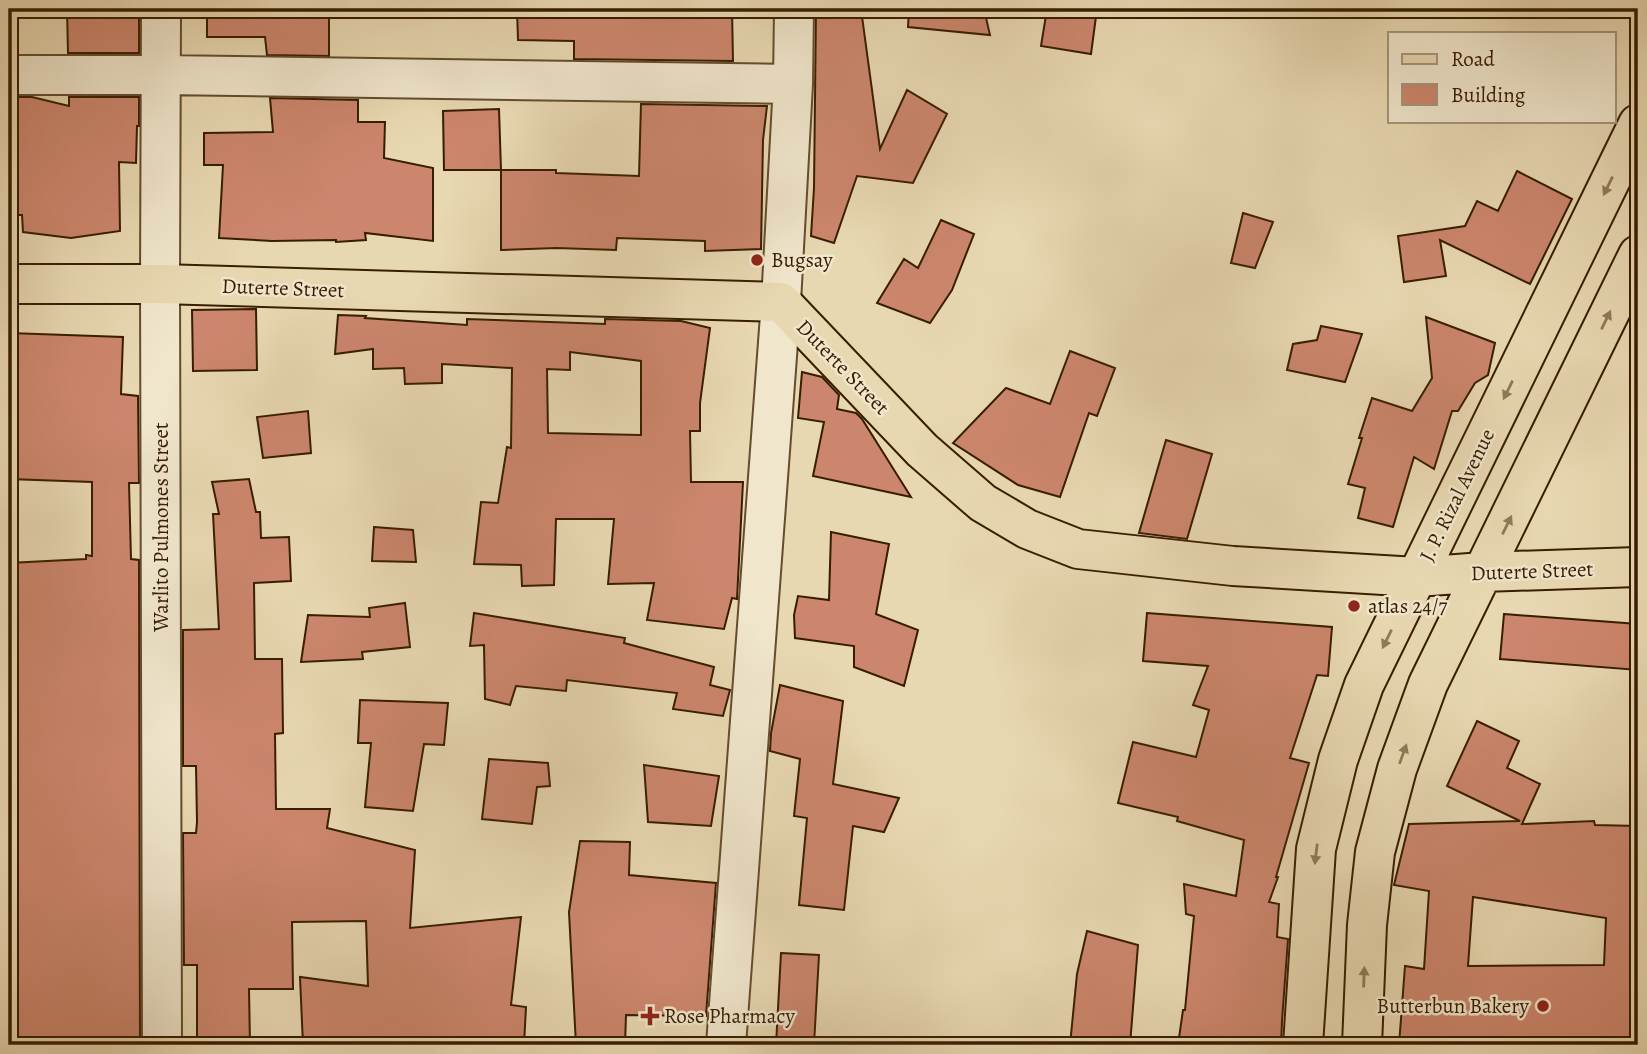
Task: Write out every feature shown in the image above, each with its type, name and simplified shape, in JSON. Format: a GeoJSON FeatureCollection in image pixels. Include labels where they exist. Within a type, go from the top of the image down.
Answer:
{"type":"FeatureCollection","features":[{"type":"Feature","properties":{"kind":"main road","name":"J. P. Rizal Avenue"},"geometry":{"type":"LineString","coordinates":[[1303,1045],[1315,849],[1338,760],[1364,685],[1638,124]]}},
{"type":"Feature","properties":{"kind":"main road"},"geometry":{"type":"LineString","coordinates":[[1362,1045],[1367,926],[1375,852],[1397,769],[1428,684],[1638,255]]}},
{"type":"Feature","properties":{"kind":"main road","name":"Duterte Street"},"geometry":{"type":"LineString","coordinates":[[9,284],[160,284],[780,302],[922,450],[983,503],[1027,528],[1078,549],[1233,566],[1418,577],[1638,567]]}},
{"type":"Feature","properties":{"kind":"street","name":"Warlito Pulmones Street"},"geometry":{"type":"LineString","coordinates":[[161,9],[162,1045]]}},
{"type":"Feature","properties":{"kind":"street"},"geometry":{"type":"LineString","coordinates":[[726,1045],[780,302],[793,83],[794,9]]}},
{"type":"Feature","properties":{"kind":"street"},"geometry":{"type":"LineString","coordinates":[[9,75],[793,83]]}},
{"type":"Feature","properties":{"kind":"building"},"geometry":{"type":"Polygon","coordinates":[[[67,9],[139,9],[139,53],[68,53],[67,9]]]}},
{"type":"Feature","properties":{"kind":"building"},"geometry":{"type":"Polygon","coordinates":[[[207,9],[329,9],[329,56],[267,55],[265,37],[207,37],[207,9]]]}},
{"type":"Feature","properties":{"kind":"building"},"geometry":{"type":"Polygon","coordinates":[[[517,9],[732,9],[733,61],[574,59],[574,41],[518,40],[517,9]]]}},
{"type":"Feature","properties":{"kind":"building"},"geometry":{"type":"Polygon","coordinates":[[[816,9],[861,9],[880,149],[907,90],[947,114],[913,183],[857,176],[834,243],[811,236],[816,9]]]}},
{"type":"Feature","properties":{"kind":"building"},"geometry":{"type":"Polygon","coordinates":[[[909,9],[984,9],[990,35],[908,27],[909,9]]]}},
{"type":"Feature","properties":{"kind":"building"},"geometry":{"type":"Polygon","coordinates":[[[1047,9],[1097,9],[1091,54],[1041,46],[1047,9]]]}},
{"type":"Feature","properties":{"kind":"building"},"geometry":{"type":"Polygon","coordinates":[[[9,97],[32,97],[69,106],[69,97],[139,97],[136,163],[119,162],[120,231],[71,238],[23,232],[22,215],[9,215],[9,97]]]}},
{"type":"Feature","properties":{"kind":"building"},"geometry":{"type":"Polygon","coordinates":[[[270,98],[358,100],[358,122],[385,122],[384,158],[433,168],[433,241],[365,233],[366,240],[336,242],[219,238],[223,165],[204,165],[204,133],[273,132],[270,98]]]}},
{"type":"Feature","properties":{"kind":"building"},"geometry":{"type":"Polygon","coordinates":[[[641,104],[767,106],[763,140],[761,249],[705,251],[705,241],[617,238],[616,250],[501,250],[501,170],[556,170],[556,173],[639,176],[641,104]]]}},
{"type":"Feature","properties":{"kind":"building"},"geometry":{"type":"Polygon","coordinates":[[[499,109],[501,170],[444,170],[443,111],[499,109]]]}},
{"type":"Feature","properties":{"kind":"building"},"geometry":{"type":"Polygon","coordinates":[[[1517,171],[1572,199],[1530,284],[1440,240],[1446,276],[1404,282],[1398,236],[1465,226],[1477,201],[1498,211],[1517,171]]]}},
{"type":"Feature","properties":{"kind":"building"},"geometry":{"type":"Polygon","coordinates":[[[1243,213],[1273,222],[1255,268],[1231,263],[1243,213]]]}},
{"type":"Feature","properties":{"kind":"building"},"geometry":{"type":"Polygon","coordinates":[[[941,220],[974,234],[952,290],[930,323],[877,303],[904,259],[918,268],[941,220]]]}},
{"type":"Feature","properties":{"kind":"building"},"geometry":{"type":"Polygon","coordinates":[[[256,309],[257,370],[193,371],[192,310],[256,309]]]}},
{"type":"Feature","properties":{"kind":"building"},"geometry":{"type":"Polygon","coordinates":[[[338,315],[467,325],[467,319],[605,324],[605,319],[681,321],[710,328],[700,403],[700,431],[690,431],[691,482],[743,482],[737,599],[732,598],[724,629],[647,620],[654,583],[608,584],[614,519],[556,519],[554,585],[522,586],[521,565],[474,564],[481,502],[498,503],[507,447],[511,448],[512,368],[442,364],[442,383],[405,384],[404,368],[373,369],[373,349],[335,354],[338,315]],[[570,352],[570,370],[547,369],[548,433],[641,435],[641,361],[570,352]]]}},
{"type":"Feature","properties":{"kind":"building"},"geometry":{"type":"Polygon","coordinates":[[[1426,317],[1495,343],[1488,375],[1475,383],[1458,411],[1452,411],[1434,469],[1414,457],[1393,527],[1358,518],[1365,488],[1348,484],[1372,398],[1412,411],[1432,378],[1426,317]]]}},
{"type":"Feature","properties":{"kind":"building"},"geometry":{"type":"Polygon","coordinates":[[[1321,326],[1362,334],[1345,382],[1287,370],[1293,344],[1317,340],[1321,326]]]}},
{"type":"Feature","properties":{"kind":"building"},"geometry":{"type":"Polygon","coordinates":[[[9,333],[123,337],[121,394],[138,396],[139,483],[129,483],[131,559],[139,560],[140,1045],[9,1045],[9,563],[86,559],[86,555],[92,556],[92,482],[9,479],[9,333]]]}},
{"type":"Feature","properties":{"kind":"building"},"geometry":{"type":"Polygon","coordinates":[[[1070,351],[1115,368],[1097,416],[1089,413],[1060,497],[1018,485],[953,443],[1006,388],[1050,404],[1070,351]]]}},
{"type":"Feature","properties":{"kind":"building"},"geometry":{"type":"Polygon","coordinates":[[[802,372],[822,377],[839,395],[837,409],[856,413],[862,419],[911,497],[813,476],[824,422],[798,418],[802,372]]]}},
{"type":"Feature","properties":{"kind":"building"},"geometry":{"type":"Polygon","coordinates":[[[308,411],[311,453],[263,458],[257,417],[308,411]]]}},
{"type":"Feature","properties":{"kind":"building"},"geometry":{"type":"Polygon","coordinates":[[[1166,440],[1212,454],[1187,539],[1139,533],[1166,440]]]}},
{"type":"Feature","properties":{"kind":"building"},"geometry":{"type":"Polygon","coordinates":[[[249,479],[256,512],[260,512],[261,538],[289,537],[291,581],[254,583],[255,659],[282,659],[283,733],[275,734],[276,809],[330,809],[327,828],[415,850],[410,928],[521,917],[511,1005],[526,1007],[524,1045],[420,1045],[420,1038],[385,1045],[303,1045],[300,977],[368,986],[366,921],[292,922],[293,989],[249,989],[250,1045],[197,1045],[197,965],[184,965],[183,833],[196,833],[197,822],[196,766],[183,766],[183,630],[219,629],[213,514],[219,514],[212,482],[249,479]]]}},
{"type":"Feature","properties":{"kind":"building"},"geometry":{"type":"Polygon","coordinates":[[[374,527],[413,530],[416,562],[372,561],[374,527]]]}},
{"type":"Feature","properties":{"kind":"building"},"geometry":{"type":"Polygon","coordinates":[[[831,532],[889,544],[876,614],[918,630],[904,686],[854,667],[854,646],[795,638],[794,615],[798,596],[829,600],[831,532]]]}},
{"type":"Feature","properties":{"kind":"building"},"geometry":{"type":"Polygon","coordinates":[[[405,603],[410,647],[362,652],[363,659],[301,662],[308,615],[370,617],[369,608],[405,603]]]}},
{"type":"Feature","properties":{"kind":"building"},"geometry":{"type":"Polygon","coordinates":[[[474,613],[625,638],[624,643],[714,667],[710,685],[730,690],[723,716],[673,709],[677,693],[567,680],[566,691],[516,686],[510,705],[485,699],[484,645],[470,646],[474,613]]]}},
{"type":"Feature","properties":{"kind":"building"},"geometry":{"type":"Polygon","coordinates":[[[1147,613],[1332,627],[1328,676],[1317,675],[1290,758],[1309,763],[1269,902],[1279,904],[1277,937],[1288,939],[1281,1045],[1178,1045],[1185,1010],[1194,916],[1186,914],[1184,884],[1236,896],[1244,840],[1177,821],[1178,817],[1118,803],[1133,742],[1196,757],[1209,710],[1193,705],[1208,666],[1143,661],[1147,613]]]}},
{"type":"Feature","properties":{"kind":"building"},"geometry":{"type":"Polygon","coordinates":[[[1504,614],[1638,624],[1638,670],[1500,659],[1504,614]]]}},
{"type":"Feature","properties":{"kind":"building"},"geometry":{"type":"Polygon","coordinates":[[[780,685],[843,701],[833,784],[899,798],[884,832],[853,826],[844,910],[799,905],[807,818],[794,816],[800,759],[770,751],[780,685]]]}},
{"type":"Feature","properties":{"kind":"building"},"geometry":{"type":"Polygon","coordinates":[[[360,700],[448,703],[444,745],[424,744],[413,811],[365,807],[371,743],[358,743],[360,700]]]}},
{"type":"Feature","properties":{"kind":"building"},"geometry":{"type":"Polygon","coordinates":[[[1477,721],[1519,741],[1507,768],[1540,784],[1522,824],[1594,821],[1595,825],[1638,826],[1638,1037],[1602,1037],[1601,1045],[1399,1045],[1405,966],[1424,969],[1429,891],[1394,885],[1409,824],[1520,821],[1447,786],[1477,721]],[[1473,897],[1468,966],[1604,965],[1606,918],[1473,897]]]}},
{"type":"Feature","properties":{"kind":"building"},"geometry":{"type":"Polygon","coordinates":[[[489,759],[548,763],[550,786],[537,787],[532,824],[482,819],[489,759]]]}},
{"type":"Feature","properties":{"kind":"building"},"geometry":{"type":"Polygon","coordinates":[[[644,765],[719,776],[711,826],[648,822],[644,765]]]}},
{"type":"Feature","properties":{"kind":"building"},"geometry":{"type":"Polygon","coordinates":[[[580,841],[630,842],[629,875],[716,883],[706,1016],[626,1015],[625,1045],[576,1045],[569,912],[580,841]]]}},
{"type":"Feature","properties":{"kind":"building"},"geometry":{"type":"Polygon","coordinates":[[[1087,931],[1138,945],[1130,1045],[1070,1045],[1077,974],[1087,931]]]}},
{"type":"Feature","properties":{"kind":"building"},"geometry":{"type":"Polygon","coordinates":[[[781,953],[819,955],[814,1045],[776,1045],[781,953]]]}},
{"type":"Feature","properties":{"kind":"place","name":"Bugsay"},"geometry":{"type":"Point","coordinates":[757,260]}},
{"type":"Feature","properties":{"kind":"place","name":"atlas 24/7"},"geometry":{"type":"Point","coordinates":[1354,606]}},
{"type":"Feature","properties":{"kind":"place","name":"Butterbun Bakery"},"geometry":{"type":"Point","coordinates":[1543,1006]}},
{"type":"Feature","properties":{"kind":"place","name":"Rose Pharmacy"},"geometry":{"type":"Point","coordinates":[650,1016]}}]}
